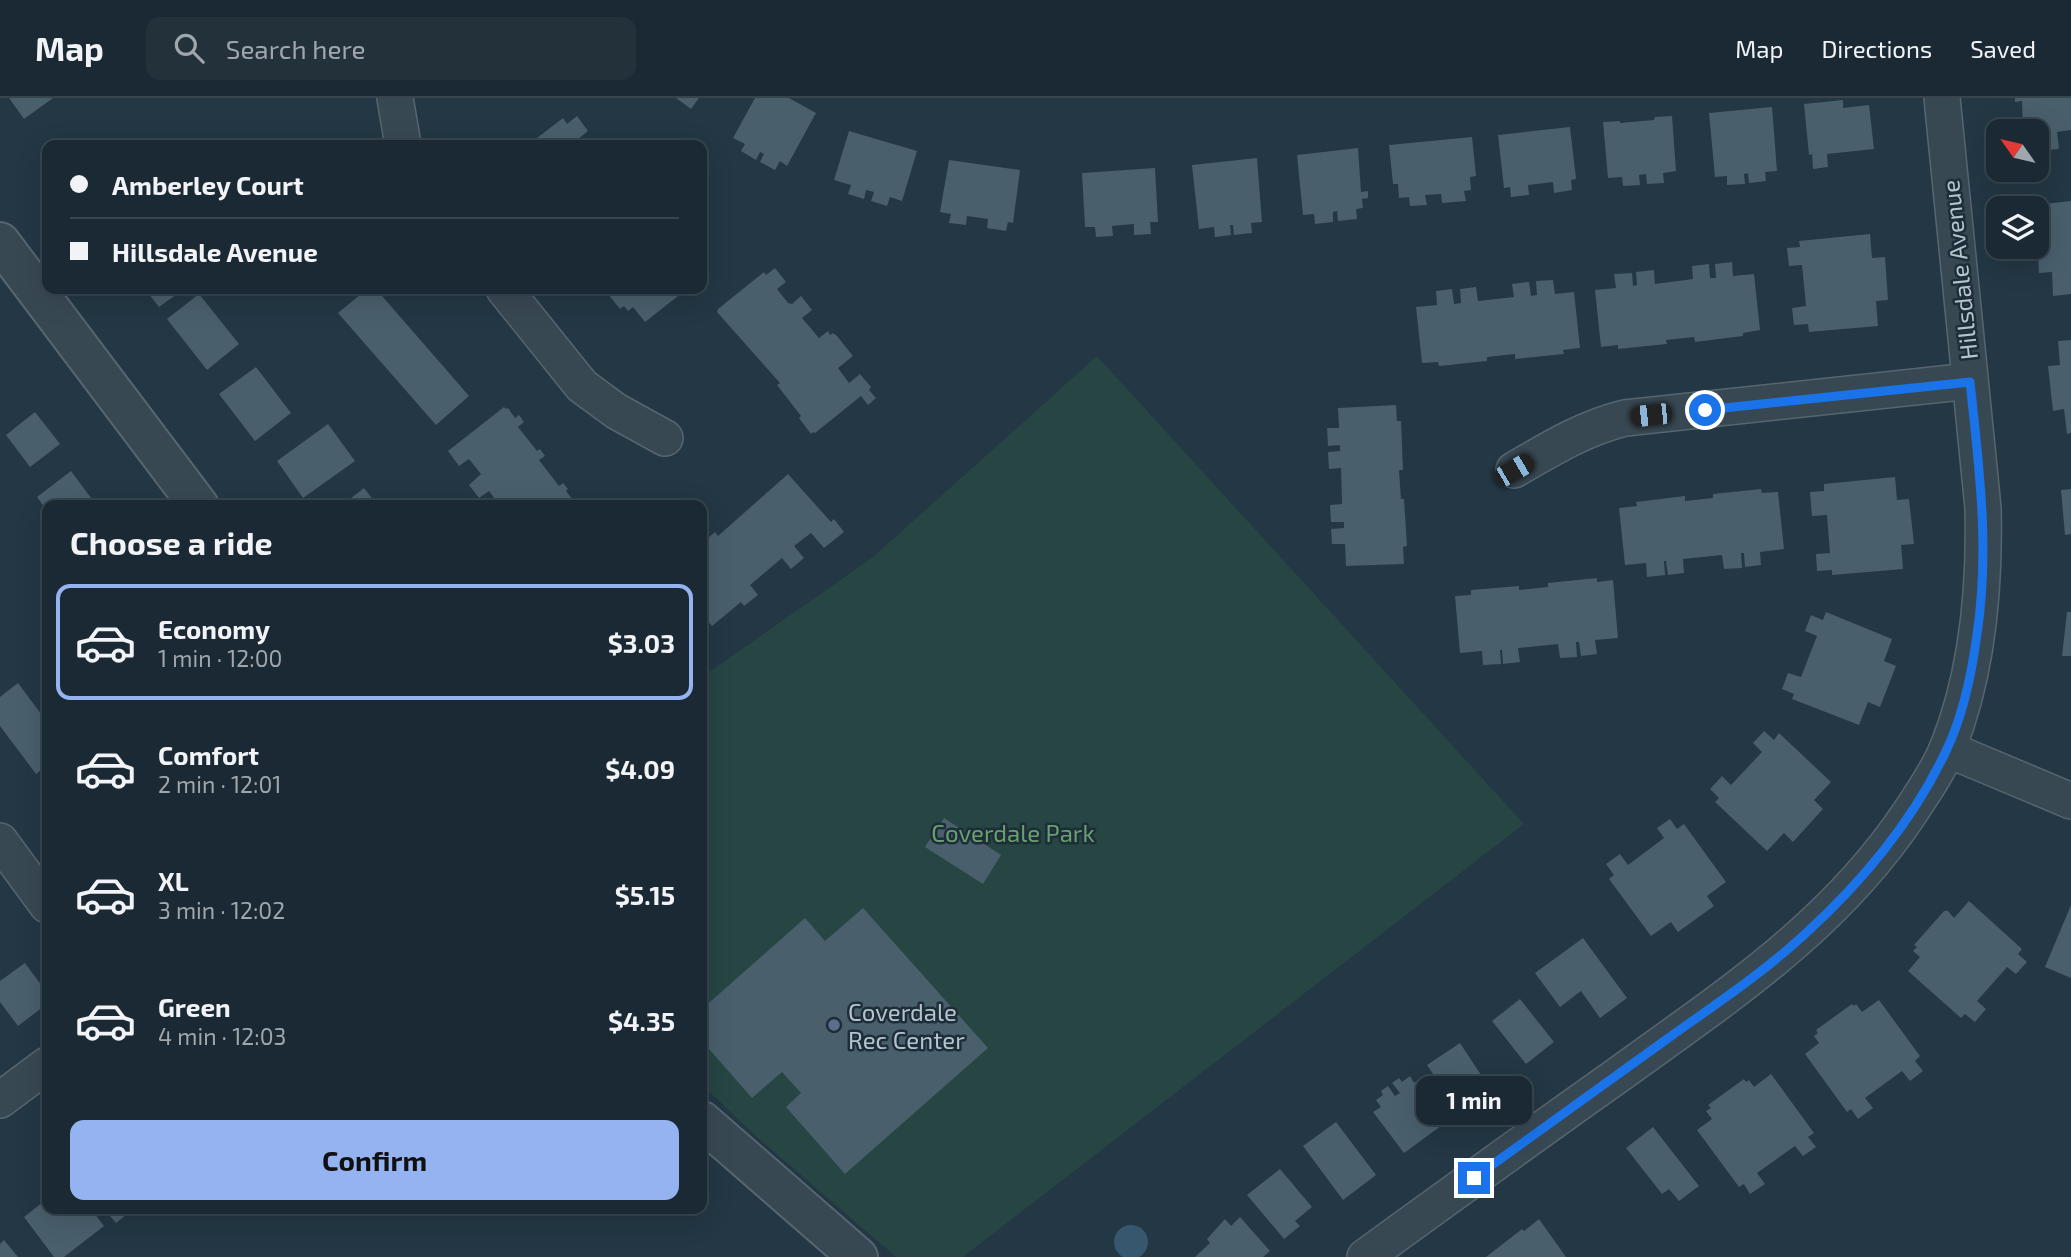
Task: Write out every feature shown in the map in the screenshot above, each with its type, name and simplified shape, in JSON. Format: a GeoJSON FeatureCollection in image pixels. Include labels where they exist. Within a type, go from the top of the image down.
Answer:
{"type":"FeatureCollection","features":[{"type":"Feature","properties":{"kind":"street"},"geometry":{"type":"LineString","coordinates":[[395,98],[402,140]]}},
{"type":"Feature","properties":{"kind":"street","name":"Hillsdale Avenue"},"geometry":{"type":"LineString","coordinates":[[1365,1257],[1714,1005],[1804,935],[1875,862],[1928,785],[1947,749],[1967,683],[1977,635],[1984,552],[1983,508],[1942,98]]}},
{"type":"Feature","properties":{"kind":"street"},"geometry":{"type":"LineString","coordinates":[[0,242],[194,500]]}},
{"type":"Feature","properties":{"kind":"street"},"geometry":{"type":"LineString","coordinates":[[508,294],[582,386],[616,411],[665,438]]}},
{"type":"Feature","properties":{"kind":"street"},"geometry":{"type":"LineString","coordinates":[[1514,470],[1576,435],[1600,424],[1625,418],[1970,382]]}},
{"type":"Feature","properties":{"kind":"street"},"geometry":{"type":"LineString","coordinates":[[1947,749],[2071,801]]}},
{"type":"Feature","properties":{"kind":"street"},"geometry":{"type":"LineString","coordinates":[[0,841],[42,898]]}},
{"type":"Feature","properties":{"kind":"street"},"geometry":{"type":"LineString","coordinates":[[0,1100],[42,1069]]}},
{"type":"Feature","properties":{"kind":"street"},"geometry":{"type":"LineString","coordinates":[[707,1125],[858,1257]]}},
{"type":"Feature","properties":{"kind":"green space","name":"Coverdale Park"},"geometry":{"type":"Polygon","coordinates":[[[1097,356],[1524,824],[963,1257],[896,1257],[759,1139],[707,1090],[707,673],[873,557],[1097,356]]]}},
{"type":"Feature","properties":{"kind":"water"},"geometry":{"type":"Polygon","coordinates":[[[1124,1226],[1138,1226],[1147,1235],[1147,1249],[1138,1258],[1124,1258],[1115,1249],[1115,1235],[1124,1226]]]}},
{"type":"Feature","properties":{"kind":"building"},"geometry":{"type":"Polygon","coordinates":[[[9,98],[53,98],[24,119],[9,98]]]}},
{"type":"Feature","properties":{"kind":"building"},"geometry":{"type":"Polygon","coordinates":[[[676,98],[699,98],[691,109],[676,98]]]}},
{"type":"Feature","properties":{"kind":"building"},"geometry":{"type":"Polygon","coordinates":[[[755,98],[789,98],[816,113],[787,166],[780,161],[775,170],[760,162],[764,154],[760,152],[756,160],[741,151],[745,144],[733,138],[755,98]]]}},
{"type":"Feature","properties":{"kind":"building"},"geometry":{"type":"Polygon","coordinates":[[[2015,98],[2071,98],[2071,130],[2057,132],[2059,149],[2049,150],[2049,119],[2023,119],[2022,101],[2015,102],[2015,98]]]}},
{"type":"Feature","properties":{"kind":"building"},"geometry":{"type":"Polygon","coordinates":[[[1843,100],[1843,108],[1869,105],[1874,149],[1827,154],[1828,167],[1813,169],[1804,104],[1843,100]]]}},
{"type":"Feature","properties":{"kind":"building"},"geometry":{"type":"Polygon","coordinates":[[[1772,107],[1777,171],[1765,172],[1766,181],[1749,183],[1748,173],[1744,174],[1745,184],[1727,185],[1727,176],[1715,177],[1709,113],[1772,107]]]}},
{"type":"Feature","properties":{"kind":"building"},"geometry":{"type":"Polygon","coordinates":[[[577,116],[588,131],[579,140],[534,140],[563,118],[567,124],[577,116]]]}},
{"type":"Feature","properties":{"kind":"building"},"geometry":{"type":"Polygon","coordinates":[[[1672,116],[1676,171],[1663,173],[1664,183],[1647,184],[1646,174],[1639,175],[1640,185],[1623,186],[1622,177],[1608,178],[1603,122],[1620,123],[1672,116]]]}},
{"type":"Feature","properties":{"kind":"building"},"geometry":{"type":"Polygon","coordinates":[[[1570,127],[1576,179],[1571,180],[1572,190],[1554,193],[1553,182],[1528,185],[1529,195],[1511,197],[1510,187],[1504,188],[1498,135],[1570,127]]]}},
{"type":"Feature","properties":{"kind":"building"},"geometry":{"type":"Polygon","coordinates":[[[849,131],[917,151],[902,201],[890,197],[887,206],[871,201],[874,192],[866,190],[864,199],[848,194],[851,185],[834,180],[849,131]]]}},
{"type":"Feature","properties":{"kind":"building"},"geometry":{"type":"Polygon","coordinates":[[[1472,137],[1476,176],[1470,177],[1471,190],[1464,191],[1466,201],[1442,203],[1441,194],[1425,195],[1427,205],[1410,206],[1409,197],[1399,198],[1398,184],[1393,184],[1389,145],[1472,137]]]}},
{"type":"Feature","properties":{"kind":"building"},"geometry":{"type":"Polygon","coordinates":[[[1358,148],[1361,192],[1368,191],[1368,198],[1362,199],[1363,208],[1356,209],[1357,219],[1338,221],[1337,211],[1333,212],[1333,222],[1315,224],[1314,214],[1303,215],[1297,155],[1358,148]]]}},
{"type":"Feature","properties":{"kind":"building"},"geometry":{"type":"Polygon","coordinates":[[[1257,158],[1262,222],[1251,223],[1252,233],[1234,235],[1233,225],[1230,225],[1231,235],[1215,237],[1214,227],[1199,229],[1192,165],[1257,158]]]}},
{"type":"Feature","properties":{"kind":"building"},"geometry":{"type":"Polygon","coordinates":[[[949,160],[1020,170],[1013,223],[1008,222],[1006,231],[987,228],[988,219],[967,216],[966,225],[949,223],[951,214],[940,212],[949,160]]]}},
{"type":"Feature","properties":{"kind":"building"},"geometry":{"type":"Polygon","coordinates":[[[1155,168],[1158,222],[1150,222],[1151,234],[1134,235],[1134,224],[1112,226],[1113,236],[1096,237],[1095,227],[1085,227],[1082,173],[1155,168]]]}},
{"type":"Feature","properties":{"kind":"building"},"geometry":{"type":"Polygon","coordinates":[[[2071,201],[2071,294],[2053,296],[2052,272],[2039,273],[2038,259],[2049,259],[2049,203],[2071,201]]]}},
{"type":"Feature","properties":{"kind":"building"},"geometry":{"type":"Polygon","coordinates":[[[1870,234],[1872,258],[1885,257],[1888,300],[1876,301],[1878,326],[1809,332],[1808,324],[1794,325],[1792,308],[1806,306],[1802,265],[1789,266],[1787,248],[1800,247],[1799,241],[1870,234]]]}},
{"type":"Feature","properties":{"kind":"building"},"geometry":{"type":"Polygon","coordinates":[[[1732,262],[1733,276],[1754,274],[1760,330],[1743,333],[1743,336],[1695,342],[1694,337],[1666,340],[1667,344],[1618,349],[1618,345],[1601,347],[1595,290],[1616,288],[1614,274],[1632,273],[1633,286],[1637,285],[1636,272],[1654,270],[1655,284],[1693,279],[1692,266],[1709,264],[1710,278],[1716,278],[1715,264],[1732,262]]]}},
{"type":"Feature","properties":{"kind":"building"},"geometry":{"type":"Polygon","coordinates":[[[775,268],[786,282],[777,289],[788,303],[792,304],[801,296],[812,310],[802,318],[819,338],[828,331],[830,335],[833,333],[853,356],[838,368],[849,383],[860,374],[876,398],[868,405],[861,396],[811,434],[777,385],[780,383],[717,312],[764,272],[766,275],[775,268]]]}},
{"type":"Feature","properties":{"kind":"building"},"geometry":{"type":"Polygon","coordinates":[[[1553,280],[1555,294],[1574,292],[1580,348],[1563,350],[1564,354],[1515,359],[1515,354],[1487,357],[1487,361],[1439,366],[1438,362],[1422,363],[1416,307],[1437,305],[1436,291],[1452,289],[1454,304],[1461,303],[1460,289],[1476,287],[1478,301],[1514,297],[1512,284],[1529,282],[1531,296],[1537,295],[1536,281],[1553,280]]]}},
{"type":"Feature","properties":{"kind":"building"},"geometry":{"type":"Polygon","coordinates":[[[149,294],[177,294],[159,307],[149,294]]]}},
{"type":"Feature","properties":{"kind":"building"},"geometry":{"type":"Polygon","coordinates":[[[199,294],[239,344],[207,370],[167,319],[199,294]]]}},
{"type":"Feature","properties":{"kind":"building"},"geometry":{"type":"Polygon","coordinates":[[[361,294],[380,294],[469,396],[436,425],[338,313],[361,294]]]}},
{"type":"Feature","properties":{"kind":"building"},"geometry":{"type":"Polygon","coordinates":[[[608,294],[681,294],[645,322],[633,307],[628,311],[624,306],[620,309],[608,294]]]}},
{"type":"Feature","properties":{"kind":"building"},"geometry":{"type":"Polygon","coordinates":[[[2071,340],[2071,433],[2067,434],[2064,409],[2053,411],[2048,366],[2060,365],[2058,341],[2071,340]]]}},
{"type":"Feature","properties":{"kind":"building"},"geometry":{"type":"Polygon","coordinates":[[[256,367],[291,413],[255,441],[219,394],[256,367]]]}},
{"type":"Feature","properties":{"kind":"building"},"geometry":{"type":"Polygon","coordinates":[[[1396,405],[1397,421],[1401,421],[1403,470],[1399,470],[1407,546],[1403,547],[1404,564],[1346,566],[1345,544],[1332,544],[1331,529],[1344,528],[1344,522],[1331,522],[1330,505],[1342,504],[1341,468],[1329,469],[1328,452],[1340,451],[1340,445],[1328,446],[1327,428],[1339,428],[1338,408],[1396,405]]]}},
{"type":"Feature","properties":{"kind":"building"},"geometry":{"type":"Polygon","coordinates":[[[504,407],[508,408],[515,418],[519,415],[524,422],[518,427],[537,451],[540,449],[545,456],[539,460],[559,486],[563,483],[573,500],[496,500],[489,491],[479,498],[469,485],[481,474],[469,459],[459,466],[448,451],[504,407]]]}},
{"type":"Feature","properties":{"kind":"building"},"geometry":{"type":"Polygon","coordinates":[[[35,412],[60,444],[30,467],[6,435],[35,412]]]}},
{"type":"Feature","properties":{"kind":"building"},"geometry":{"type":"Polygon","coordinates":[[[328,424],[355,461],[303,498],[277,461],[328,424]]]}},
{"type":"Feature","properties":{"kind":"building"},"geometry":{"type":"Polygon","coordinates":[[[71,471],[93,500],[42,500],[42,504],[37,497],[71,471]]]}},
{"type":"Feature","properties":{"kind":"building"},"geometry":{"type":"Polygon","coordinates":[[[788,474],[831,522],[834,519],[844,532],[824,548],[811,533],[794,546],[804,558],[791,569],[782,558],[750,585],[758,595],[744,606],[741,602],[712,626],[707,620],[707,539],[715,532],[718,536],[788,474]]]}},
{"type":"Feature","properties":{"kind":"building"},"geometry":{"type":"Polygon","coordinates":[[[1895,477],[1897,500],[1909,499],[1914,544],[1901,545],[1903,569],[1832,575],[1832,570],[1817,571],[1816,554],[1830,553],[1827,515],[1812,516],[1810,492],[1824,491],[1824,484],[1895,477]]]}},
{"type":"Feature","properties":{"kind":"building"},"geometry":{"type":"Polygon","coordinates":[[[364,488],[373,500],[349,500],[364,488]]]}},
{"type":"Feature","properties":{"kind":"building"},"geometry":{"type":"Polygon","coordinates":[[[1761,489],[1762,493],[1778,492],[1784,549],[1760,552],[1761,565],[1745,567],[1744,553],[1741,553],[1742,568],[1724,569],[1722,555],[1683,559],[1684,573],[1668,575],[1664,561],[1665,575],[1647,577],[1646,563],[1625,565],[1619,508],[1637,506],[1636,502],[1685,496],[1685,501],[1713,498],[1713,494],[1761,489]]]}},
{"type":"Feature","properties":{"kind":"building"},"geometry":{"type":"Polygon","coordinates":[[[2071,489],[2071,534],[2065,535],[2061,490],[2071,489]]]}},
{"type":"Feature","properties":{"kind":"building"},"geometry":{"type":"Polygon","coordinates":[[[1597,578],[1597,582],[1613,580],[1618,638],[1595,640],[1597,654],[1581,656],[1579,642],[1576,642],[1577,657],[1560,658],[1558,644],[1518,648],[1520,662],[1503,664],[1502,650],[1501,664],[1483,665],[1482,651],[1460,653],[1455,596],[1471,595],[1471,590],[1519,586],[1519,590],[1548,587],[1548,583],[1597,578]]]}},
{"type":"Feature","properties":{"kind":"building"},"geometry":{"type":"Polygon","coordinates":[[[1826,612],[1892,639],[1884,661],[1896,666],[1880,707],[1868,702],[1859,725],[1792,699],[1794,694],[1782,689],[1788,673],[1801,677],[1817,636],[1805,631],[1811,615],[1823,620],[1826,612]]]}},
{"type":"Feature","properties":{"kind":"building"},"geometry":{"type":"Polygon","coordinates":[[[2067,612],[2071,612],[2071,656],[2062,656],[2067,612]]]}},
{"type":"Feature","properties":{"kind":"building"},"geometry":{"type":"Polygon","coordinates":[[[18,683],[42,715],[42,769],[36,774],[0,726],[0,697],[18,683]]]}},
{"type":"Feature","properties":{"kind":"building"},"geometry":{"type":"Polygon","coordinates":[[[1764,731],[1774,740],[1779,733],[1831,782],[1814,800],[1823,809],[1793,842],[1784,833],[1767,851],[1715,802],[1719,798],[1710,789],[1722,776],[1731,785],[1762,752],[1753,743],[1764,731]]]}},
{"type":"Feature","properties":{"kind":"building"},"geometry":{"type":"Polygon","coordinates":[[[944,818],[1001,855],[983,884],[925,847],[944,818]]]}},
{"type":"Feature","properties":{"kind":"building"},"geometry":{"type":"Polygon","coordinates":[[[1670,819],[1677,829],[1684,824],[1726,882],[1707,896],[1714,906],[1678,932],[1671,922],[1651,936],[1609,879],[1614,875],[1606,864],[1620,854],[1628,865],[1664,838],[1657,828],[1670,819]]]}},
{"type":"Feature","properties":{"kind":"building"},"geometry":{"type":"Polygon","coordinates":[[[1969,901],[2022,949],[2018,954],[2027,962],[2016,974],[2007,967],[1977,1001],[1986,1009],[1975,1022],[1965,1014],[1961,1018],[1908,971],[1920,957],[1913,951],[1917,947],[1914,945],[1944,911],[1948,911],[1954,918],[1969,901]]]}},
{"type":"Feature","properties":{"kind":"building"},"geometry":{"type":"Polygon","coordinates":[[[2071,905],[2071,978],[2045,967],[2071,905]]]}},
{"type":"Feature","properties":{"kind":"building","name":"Coverdale Rec Center"},"geometry":{"type":"Polygon","coordinates":[[[863,908],[988,1048],[845,1174],[786,1107],[801,1093],[782,1072],[752,1098],[707,1047],[707,1005],[805,918],[825,941],[863,908]]]}},
{"type":"Feature","properties":{"kind":"building"},"geometry":{"type":"Polygon","coordinates":[[[1583,938],[1627,998],[1600,1018],[1581,991],[1560,1007],[1535,973],[1583,938]]]}},
{"type":"Feature","properties":{"kind":"building"},"geometry":{"type":"Polygon","coordinates":[[[25,963],[42,986],[42,1008],[18,1026],[0,1002],[0,981],[25,963]]]}},
{"type":"Feature","properties":{"kind":"building"},"geometry":{"type":"Polygon","coordinates":[[[1520,999],[1554,1042],[1526,1064],[1492,1021],[1520,999]]]}},
{"type":"Feature","properties":{"kind":"building"},"geometry":{"type":"Polygon","coordinates":[[[1879,1000],[1920,1056],[1915,1061],[1923,1071],[1910,1081],[1902,1071],[1865,1098],[1873,1108],[1858,1119],[1851,1109],[1847,1112],[1805,1054],[1819,1043],[1814,1036],[1818,1033],[1816,1030],[1852,1004],[1856,1004],[1862,1012],[1879,1000]]]}},
{"type":"Feature","properties":{"kind":"building"},"geometry":{"type":"Polygon","coordinates":[[[1460,1043],[1489,1087],[1479,1093],[1490,1108],[1467,1124],[1427,1065],[1460,1043]]]}},
{"type":"Feature","properties":{"kind":"building"},"geometry":{"type":"Polygon","coordinates":[[[1771,1074],[1814,1133],[1808,1137],[1816,1147],[1803,1156],[1795,1146],[1757,1173],[1765,1184],[1750,1194],[1744,1184],[1739,1187],[1697,1130],[1712,1119],[1706,1111],[1711,1108],[1708,1105],[1744,1079],[1746,1082],[1749,1080],[1754,1087],[1771,1074]]]}},
{"type":"Feature","properties":{"kind":"building"},"geometry":{"type":"Polygon","coordinates":[[[1410,1076],[1414,1083],[1422,1077],[1452,1118],[1404,1153],[1373,1112],[1381,1107],[1376,1100],[1383,1095],[1381,1091],[1388,1086],[1395,1096],[1400,1093],[1392,1083],[1399,1078],[1402,1082],[1410,1076]]]}},
{"type":"Feature","properties":{"kind":"building"},"geometry":{"type":"Polygon","coordinates":[[[1336,1122],[1376,1175],[1343,1200],[1303,1146],[1336,1122]]]}},
{"type":"Feature","properties":{"kind":"building"},"geometry":{"type":"Polygon","coordinates":[[[1653,1127],[1699,1186],[1679,1201],[1669,1189],[1662,1194],[1626,1148],[1653,1127]]]}},
{"type":"Feature","properties":{"kind":"building"},"geometry":{"type":"Polygon","coordinates":[[[1280,1169],[1312,1207],[1295,1221],[1300,1226],[1284,1239],[1247,1195],[1280,1169]]]}},
{"type":"Feature","properties":{"kind":"building"},"geometry":{"type":"Polygon","coordinates":[[[42,1203],[42,1214],[95,1214],[104,1226],[64,1257],[54,1257],[24,1217],[42,1203]]]}},
{"type":"Feature","properties":{"kind":"building"},"geometry":{"type":"Polygon","coordinates":[[[108,1214],[127,1214],[116,1223],[108,1214]]]}},
{"type":"Feature","properties":{"kind":"building"},"geometry":{"type":"Polygon","coordinates":[[[1240,1217],[1270,1251],[1263,1257],[1195,1257],[1210,1243],[1207,1239],[1225,1219],[1231,1226],[1240,1217]]]}},
{"type":"Feature","properties":{"kind":"building"},"geometry":{"type":"Polygon","coordinates":[[[1539,1219],[1566,1257],[1486,1257],[1522,1229],[1524,1231],[1539,1219]]]}},
{"type":"Feature","properties":{"kind":"building"},"geometry":{"type":"Polygon","coordinates":[[[4,1240],[18,1257],[0,1257],[0,1244],[4,1240]]]}},
{"type":"Feature","properties":{"kind":"place","name":"Coverdale Rec Center"},"geometry":{"type":"Point","coordinates":[834,1025]}},
{"type":"Feature","properties":{"kind":"route"},"geometry":{"type":"LineString","coordinates":[[1474,1178],[1714,1005],[1804,935],[1856,884],[1901,827],[1938,767],[1957,722],[1977,635],[1984,552],[1983,508],[1970,382],[1705,410]]}}]}
